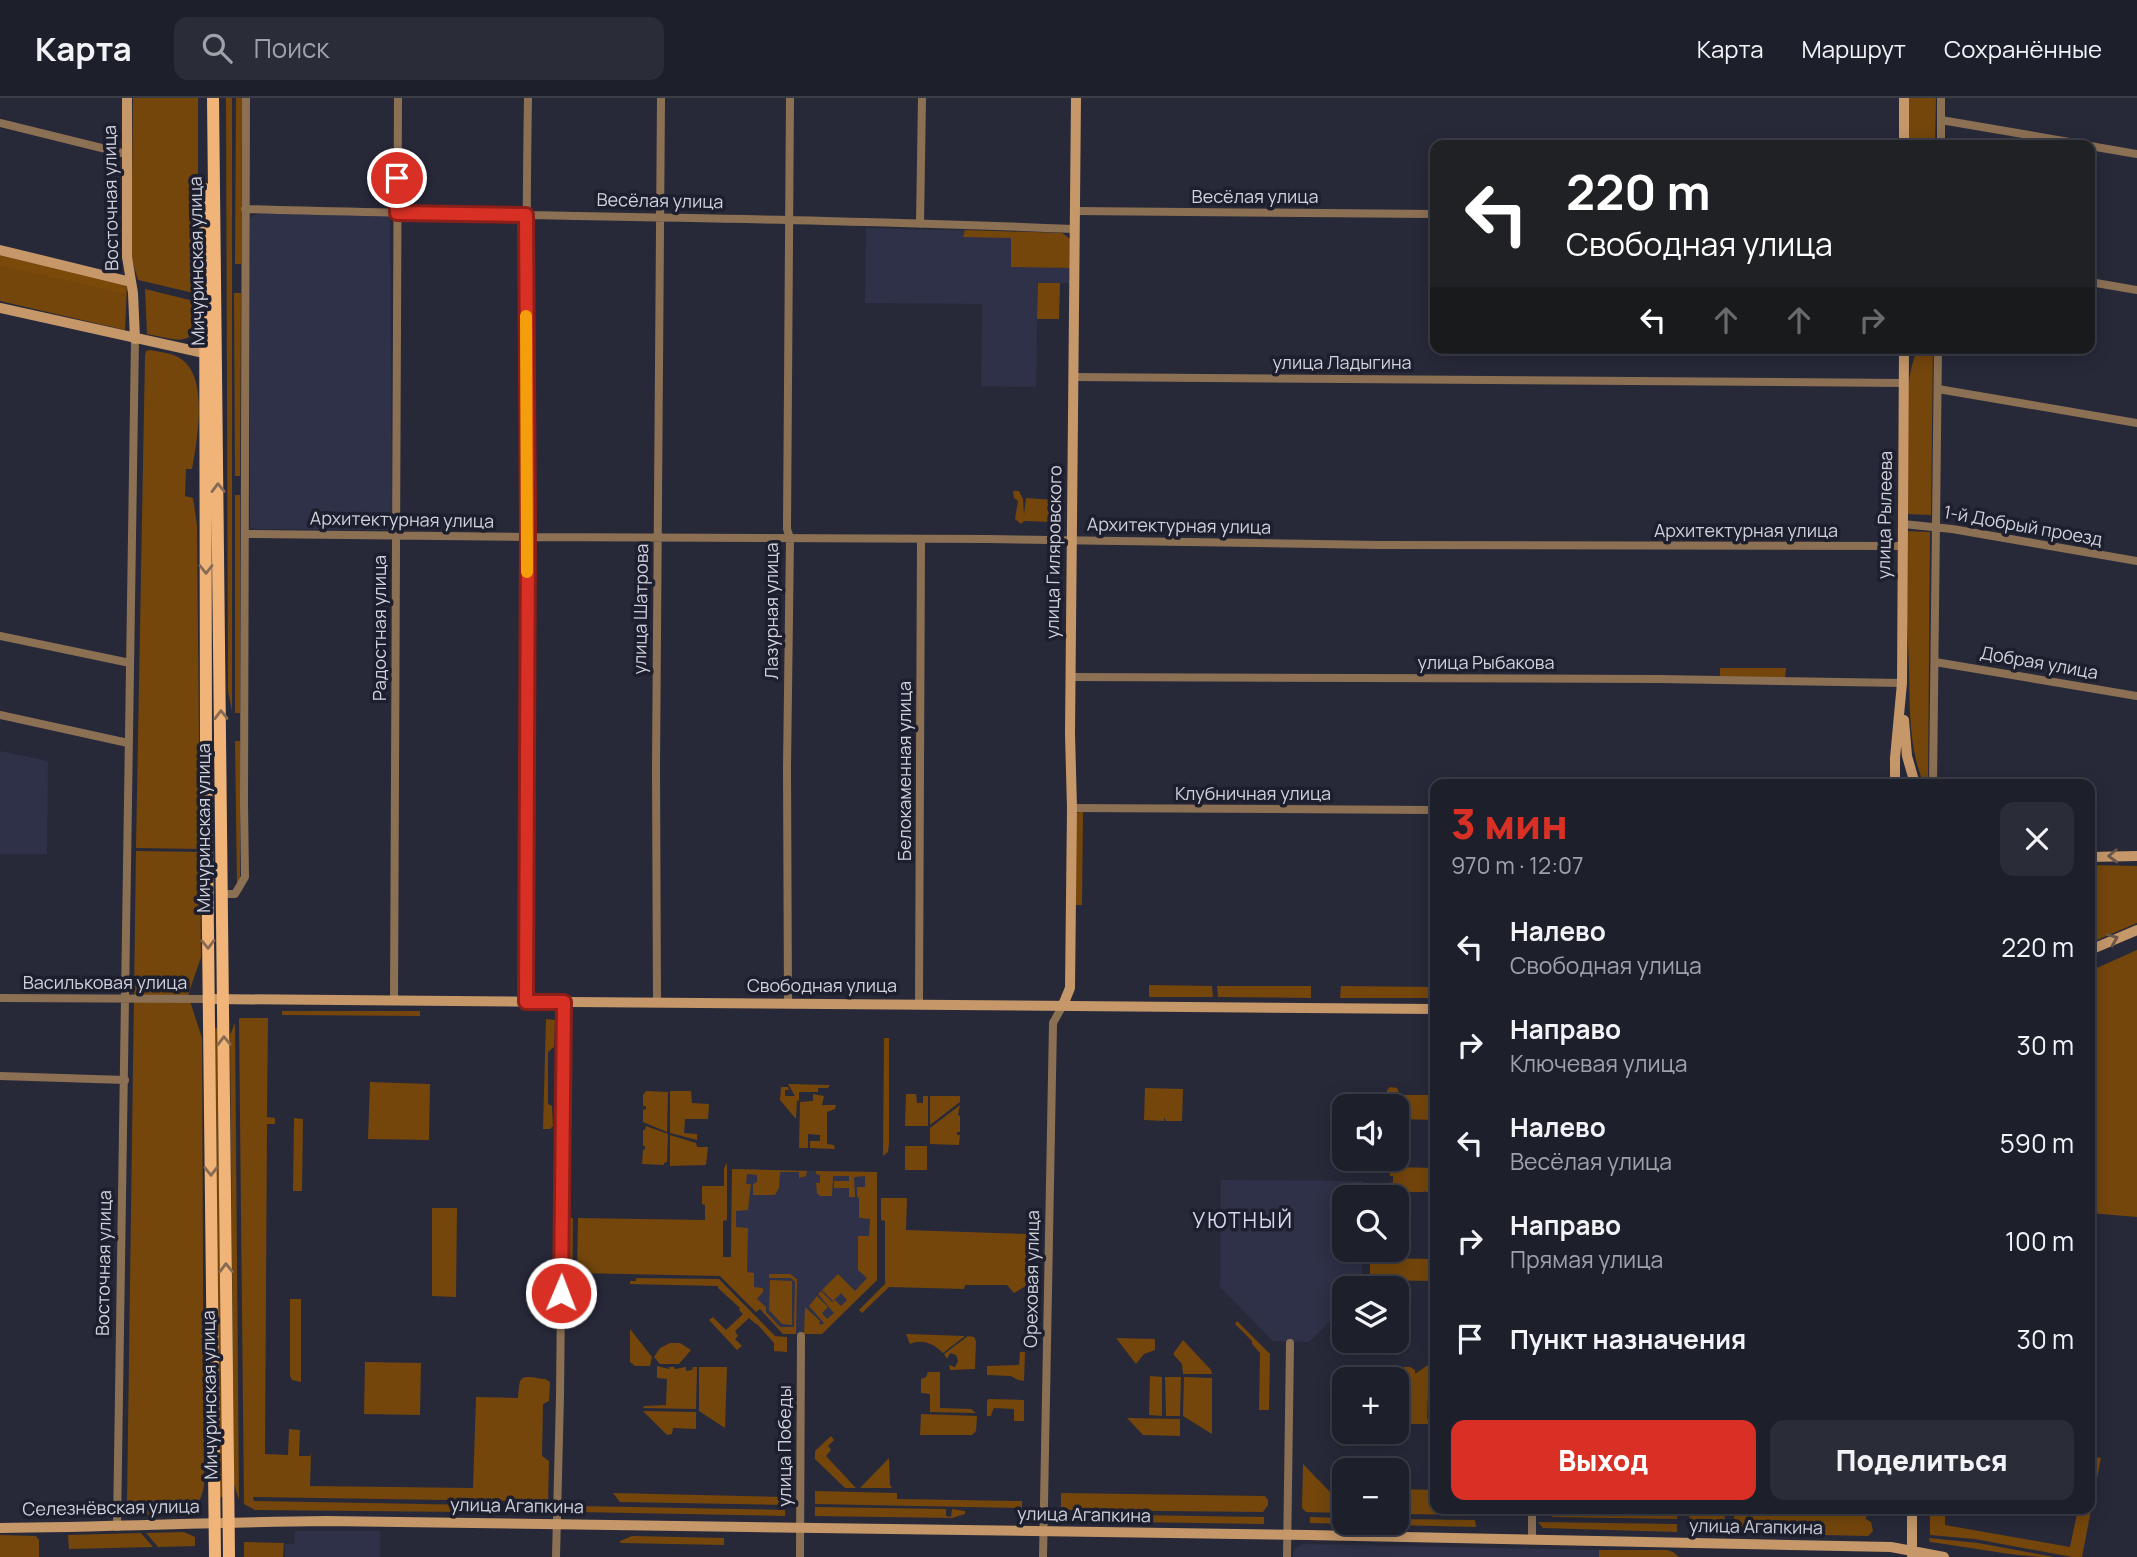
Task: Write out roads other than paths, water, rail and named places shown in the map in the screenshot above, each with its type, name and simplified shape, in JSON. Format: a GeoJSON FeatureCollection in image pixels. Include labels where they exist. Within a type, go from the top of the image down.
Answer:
{"type":"FeatureCollection","features":[{"type":"Feature","properties":{"kind":"main road","name":"Восточная улица"},"geometry":{"type":"LineString","coordinates":[[127,98],[127,257],[135,339]]}},
{"type":"Feature","properties":{"kind":"main road","name":"Мичуринская улица"},"geometry":{"type":"LineString","coordinates":[[205,98],[221,775],[223,999],[222,1522],[215,1557]]}},
{"type":"Feature","properties":{"kind":"main road","name":"Мичуринская улица"},"geometry":{"type":"LineString","coordinates":[[213,98],[209,999],[222,1522],[229,1557]]}},
{"type":"Feature","properties":{"kind":"main road","name":"улица Гиляровского"},"geometry":{"type":"LineString","coordinates":[[1063,1004],[1070,988],[1076,98]]}},
{"type":"Feature","properties":{"kind":"main road"},"geometry":{"type":"LineString","coordinates":[[1904,98],[1904,140]]}},
{"type":"Feature","properties":{"kind":"main road"},"geometry":{"type":"LineString","coordinates":[[0,250],[131,282]]}},
{"type":"Feature","properties":{"kind":"main road"},"geometry":{"type":"LineString","coordinates":[[0,308],[211,355]]}},
{"type":"Feature","properties":{"kind":"main road","name":"улица Рылеева"},"geometry":{"type":"LineString","coordinates":[[1904,354],[1902,682],[1909,763],[1914,779]]}},
{"type":"Feature","properties":{"kind":"main road","name":"улица Рылеева"},"geometry":{"type":"LineString","coordinates":[[1895,779],[1902,682]]}},
{"type":"Feature","properties":{"kind":"main road"},"geometry":{"type":"LineString","coordinates":[[2095,857],[2137,856]]}},
{"type":"Feature","properties":{"kind":"main road"},"geometry":{"type":"LineString","coordinates":[[2095,948],[2137,930]]}},
{"type":"Feature","properties":{"kind":"main road","name":"Свободная улица"},"geometry":{"type":"LineString","coordinates":[[209,999],[1430,1009]]}},
{"type":"Feature","properties":{"kind":"main road"},"geometry":{"type":"LineString","coordinates":[[1912,1514],[1912,1554]]}},
{"type":"Feature","properties":{"kind":"main road","name":"улица Агапкина"},"geometry":{"type":"LineString","coordinates":[[222,1522],[326,1521],[1532,1539],[1891,1547],[1912,1554],[1944,1557]]}},
{"type":"Feature","properties":{"kind":"main road","name":"Селезнёвская улица"},"geometry":{"type":"LineString","coordinates":[[0,1528],[117,1527],[222,1522]]}},
{"type":"Feature","properties":{"kind":"street"},"geometry":{"type":"LineString","coordinates":[[221,894],[235,894],[245,877],[246,98]]}},
{"type":"Feature","properties":{"kind":"street","name":"Радостная улица"},"geometry":{"type":"LineString","coordinates":[[394,1001],[398,98]]}},
{"type":"Feature","properties":{"kind":"street"},"geometry":{"type":"LineString","coordinates":[[526,1002],[527,98]]}},
{"type":"Feature","properties":{"kind":"street","name":"улица Шатрова"},"geometry":{"type":"LineString","coordinates":[[657,1002],[661,98]]}},
{"type":"Feature","properties":{"kind":"street","name":"Лазурная улица"},"geometry":{"type":"LineString","coordinates":[[788,1003],[790,98]]}},
{"type":"Feature","properties":{"kind":"street"},"geometry":{"type":"LineString","coordinates":[[920,224],[922,98]]}},
{"type":"Feature","properties":{"kind":"street"},"geometry":{"type":"LineString","coordinates":[[1941,98],[1941,140]]}},
{"type":"Feature","properties":{"kind":"street"},"geometry":{"type":"LineString","coordinates":[[1941,120],[2054,140]]}},
{"type":"Feature","properties":{"kind":"street"},"geometry":{"type":"LineString","coordinates":[[0,124],[126,154]]}},
{"type":"Feature","properties":{"kind":"street"},"geometry":{"type":"LineString","coordinates":[[2095,147],[2137,154]]}},
{"type":"Feature","properties":{"kind":"street","name":"Весёлая улица"},"geometry":{"type":"LineString","coordinates":[[245,209],[789,220],[1074,229]]}},
{"type":"Feature","properties":{"kind":"street","name":"Весёлая улица"},"geometry":{"type":"LineString","coordinates":[[1075,211],[1430,214]]}},
{"type":"Feature","properties":{"kind":"street"},"geometry":{"type":"LineString","coordinates":[[2095,283],[2137,290]]}},
{"type":"Feature","properties":{"kind":"street","name":"Восточная улица"},"geometry":{"type":"LineString","coordinates":[[117,1527],[135,339]]}},
{"type":"Feature","properties":{"kind":"street"},"geometry":{"type":"LineString","coordinates":[[1933,779],[1938,354]]}},
{"type":"Feature","properties":{"kind":"street","name":"улица Ладыгина"},"geometry":{"type":"LineString","coordinates":[[1074,377],[1904,383]]}},
{"type":"Feature","properties":{"kind":"street"},"geometry":{"type":"LineString","coordinates":[[1938,389],[2137,423]]}},
{"type":"Feature","properties":{"kind":"street","name":"1-й Добрый проезд"},"geometry":{"type":"LineString","coordinates":[[1903,524],[1936,527],[2137,561]]}},
{"type":"Feature","properties":{"kind":"street","name":"Архитектурная улица"},"geometry":{"type":"LineString","coordinates":[[245,534],[1380,545],[1902,546]]}},
{"type":"Feature","properties":{"kind":"street","name":"Белокаменная улица"},"geometry":{"type":"LineString","coordinates":[[919,1003],[921,539]]}},
{"type":"Feature","properties":{"kind":"street"},"geometry":{"type":"LineString","coordinates":[[0,636],[130,663]]}},
{"type":"Feature","properties":{"kind":"street","name":"Добрая улица"},"geometry":{"type":"LineString","coordinates":[[1935,663],[2137,696]]}},
{"type":"Feature","properties":{"kind":"street","name":"улица Рыбакова"},"geometry":{"type":"LineString","coordinates":[[1071,677],[1902,682]]}},
{"type":"Feature","properties":{"kind":"street"},"geometry":{"type":"LineString","coordinates":[[0,715],[128,743]]}},
{"type":"Feature","properties":{"kind":"street","name":"Клубничная улица"},"geometry":{"type":"LineString","coordinates":[[1072,808],[1430,810]]}},
{"type":"Feature","properties":{"kind":"street","name":"Васильковая улица"},"geometry":{"type":"LineString","coordinates":[[0,998],[209,999]]}},
{"type":"Feature","properties":{"kind":"street"},"geometry":{"type":"LineString","coordinates":[[556,1557],[564,1002]]}},
{"type":"Feature","properties":{"kind":"street","name":"Ореховая улица"},"geometry":{"type":"LineString","coordinates":[[1043,1557],[1053,1023],[1063,1004]]}},
{"type":"Feature","properties":{"kind":"street"},"geometry":{"type":"LineString","coordinates":[[0,1076],[125,1080]]}},
{"type":"Feature","properties":{"kind":"street","name":"улица Победы"},"geometry":{"type":"LineString","coordinates":[[800,1557],[801,1336]]}},
{"type":"Feature","properties":{"kind":"street"},"geometry":{"type":"LineString","coordinates":[[1287,1557],[1290,1343]]}},
{"type":"Feature","properties":{"kind":"street"},"geometry":{"type":"LineString","coordinates":[[1532,1514],[1532,1539]]}},
{"type":"Feature","properties":{"kind":"district","name":"УЮТНЫЙ"},"geometry":{"type":"Point","coordinates":[1243,1221]}}]}
